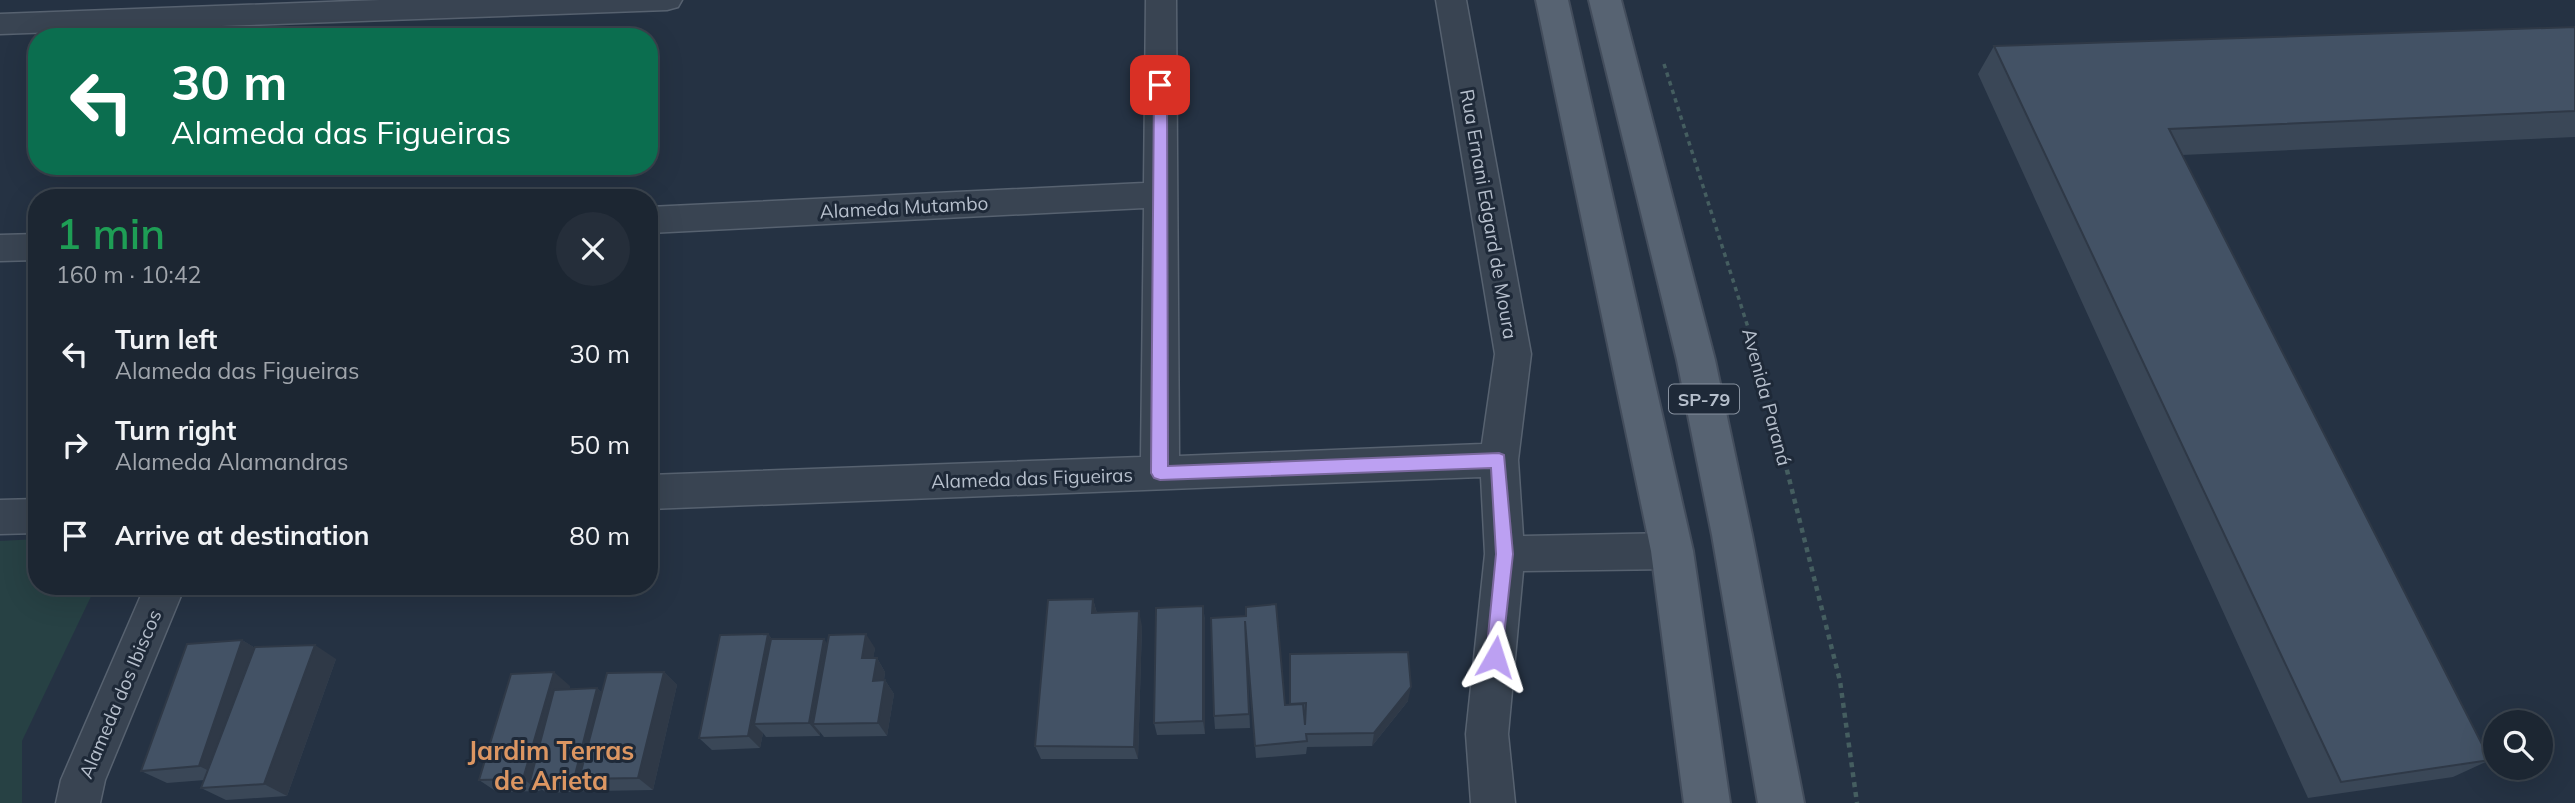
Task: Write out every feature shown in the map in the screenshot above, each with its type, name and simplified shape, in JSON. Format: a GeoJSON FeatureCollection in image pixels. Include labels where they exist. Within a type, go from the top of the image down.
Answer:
{"type":"FeatureCollection","features":[{"type":"Feature","properties":{"kind":"main road","name":"SP-79"},"geometry":{"type":"LineString","coordinates":[[1552,0],[1672,551],[1707,803]]}},
{"type":"Feature","properties":{"kind":"main road","name":"SP-79"},"geometry":{"type":"LineString","coordinates":[[1605,0],[1696,360],[1732,535],[1781,803]]}},
{"type":"Feature","properties":{"kind":"street"},"geometry":{"type":"LineString","coordinates":[[0,24],[667,0]]}},
{"type":"Feature","properties":{"kind":"street"},"geometry":{"type":"LineString","coordinates":[[1160,473],[1161,0]]}},
{"type":"Feature","properties":{"kind":"street","name":"Rua Ernani Edgard de Moura"},"geometry":{"type":"LineString","coordinates":[[1451,0],[1513,354],[1499,460],[1505,554],[1487,734],[1493,803]]}},
{"type":"Feature","properties":{"kind":"street","name":"Alameda Mutambo"},"geometry":{"type":"LineString","coordinates":[[658,220],[1160,195]]}},
{"type":"Feature","properties":{"kind":"street"},"geometry":{"type":"LineString","coordinates":[[0,248],[28,247]]}},
{"type":"Feature","properties":{"kind":"street","name":"Alameda das Figueiras"},"geometry":{"type":"LineString","coordinates":[[658,492],[1499,460]]}},
{"type":"Feature","properties":{"kind":"street"},"geometry":{"type":"LineString","coordinates":[[0,517],[28,516]]}},
{"type":"Feature","properties":{"kind":"street"},"geometry":{"type":"LineString","coordinates":[[1505,554],[1672,551]]}},
{"type":"Feature","properties":{"kind":"street","name":"Alameda dos Ibiscos"},"geometry":{"type":"LineString","coordinates":[[78,803],[83,780],[161,595]]}},
{"type":"Feature","properties":{"kind":"path","name":"Avenida Paraná"},"geometry":{"type":"LineString","coordinates":[[1661,55],[1757,351],[1840,681],[1857,803]]}},
{"type":"Feature","properties":{"kind":"green space"},"geometry":{"type":"Polygon","coordinates":[[[28,539],[28,595],[92,595],[22,741],[22,803],[0,803],[0,541],[28,539]]]}},
{"type":"Feature","properties":{"kind":"building"},"geometry":{"type":"Polygon","coordinates":[[[2575,27],[2575,111],[2169,129],[2483,746],[2483,761],[2341,782],[1994,46],[2575,27]]]}},
{"type":"Feature","properties":{"kind":"building"},"geometry":{"type":"Polygon","coordinates":[[[1093,599],[1092,613],[1139,611],[1134,747],[1035,746],[1048,600],[1093,599]]]}},
{"type":"Feature","properties":{"kind":"building"},"geometry":{"type":"Polygon","coordinates":[[[1276,604],[1285,705],[1303,704],[1305,725],[1306,703],[1290,704],[1290,654],[1408,652],[1411,687],[1374,733],[1306,734],[1307,741],[1255,746],[1245,621],[1249,714],[1214,716],[1211,618],[1246,616],[1246,607],[1276,604]]]}},
{"type":"Feature","properties":{"kind":"building"},"geometry":{"type":"Polygon","coordinates":[[[1203,606],[1203,721],[1154,723],[1156,608],[1203,606]]]}},
{"type":"Feature","properties":{"kind":"building"},"geometry":{"type":"Polygon","coordinates":[[[768,634],[748,736],[699,738],[720,635],[768,634]]]}},
{"type":"Feature","properties":{"kind":"building"},"geometry":{"type":"Polygon","coordinates":[[[866,634],[862,658],[877,658],[873,681],[885,680],[878,723],[813,724],[829,635],[866,634]]]}},
{"type":"Feature","properties":{"kind":"building"},"geometry":{"type":"Polygon","coordinates":[[[771,639],[824,639],[809,723],[754,724],[771,639]]]}},
{"type":"Feature","properties":{"kind":"building"},"geometry":{"type":"Polygon","coordinates":[[[242,640],[199,766],[141,771],[187,644],[242,640]]]}},
{"type":"Feature","properties":{"kind":"building"},"geometry":{"type":"Polygon","coordinates":[[[315,645],[264,784],[201,788],[255,647],[315,645]]]}},
{"type":"Feature","properties":{"kind":"building"},"geometry":{"type":"Polygon","coordinates":[[[554,672],[523,779],[479,780],[511,674],[554,672]]]}},
{"type":"Feature","properties":{"kind":"building"},"geometry":{"type":"Polygon","coordinates":[[[664,672],[638,778],[579,779],[607,673],[664,672]]]}},
{"type":"Feature","properties":{"kind":"building"},"geometry":{"type":"Polygon","coordinates":[[[597,688],[574,779],[530,781],[554,690],[597,688]]]}},
{"type":"Feature","properties":{"kind":"district","name":"Jardim Terras de Arieta"},"geometry":{"type":"Point","coordinates":[551,765]}},
{"type":"Feature","properties":{"kind":"route"},"geometry":{"type":"LineString","coordinates":[[1160,85],[1160,473],[1499,460],[1505,554],[1495,657]]}}]}
